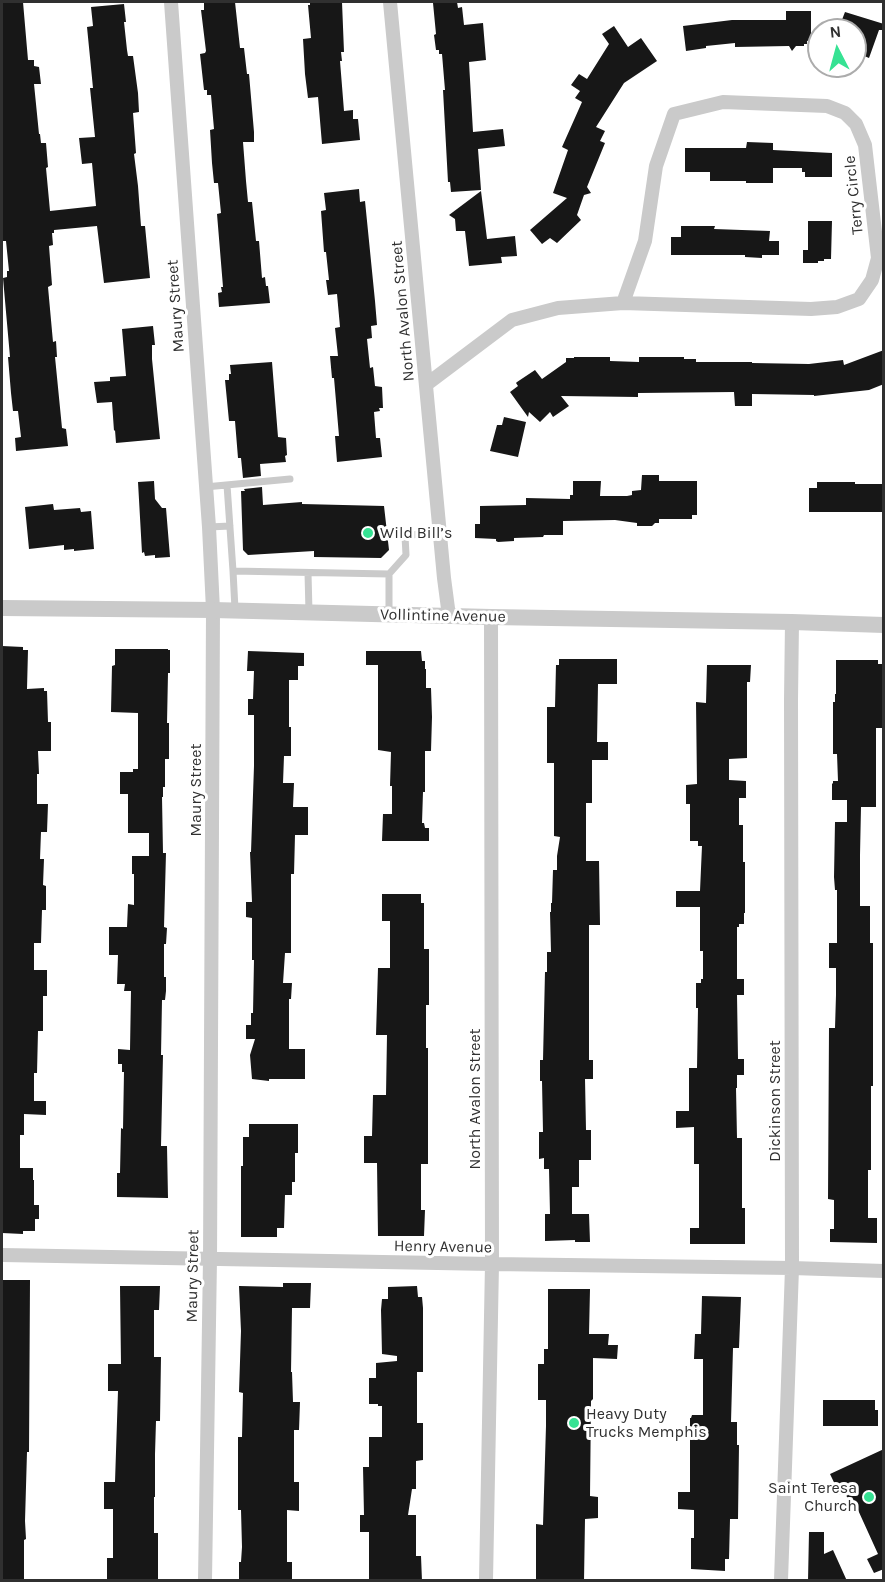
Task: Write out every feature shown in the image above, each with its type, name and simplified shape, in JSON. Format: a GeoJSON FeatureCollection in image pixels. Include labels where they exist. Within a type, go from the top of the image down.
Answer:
{"type":"FeatureCollection","features":[{"type":"Feature","properties":{"kind":"street","name":"Maury Street"},"geometry":{"type":"LineString","coordinates":[[171,2],[213,610],[210,1259],[205,1581]]}},
{"type":"Feature","properties":{"kind":"street","name":"North Avalon Street"},"geometry":{"type":"LineString","coordinates":[[390,2],[449,616]]}},
{"type":"Feature","properties":{"kind":"street","name":"Terry Circle"},"geometry":{"type":"LineString","coordinates":[[427,384],[512,320],[558,308],[623,303],[811,309],[837,307],[859,299],[873,280],[878,258],[865,145],[856,124],[845,113],[827,106],[800,104],[723,102],[674,114],[656,166],[645,241],[623,303]]}},
{"type":"Feature","properties":{"kind":"street","name":"Vollintine Avenue"},"geometry":{"type":"LineString","coordinates":[[2,608],[213,610],[884,625]]}},
{"type":"Feature","properties":{"kind":"street","name":"North Avalon Street"},"geometry":{"type":"LineString","coordinates":[[486,1581],[492,1264],[491,617]]}},
{"type":"Feature","properties":{"kind":"street","name":"Dickinson Street"},"geometry":{"type":"LineString","coordinates":[[781,1581],[792,1268],[792,622]]}},
{"type":"Feature","properties":{"kind":"street","name":"Henry Avenue"},"geometry":{"type":"LineString","coordinates":[[2,1255],[884,1271]]}},
{"type":"Feature","properties":{"kind":"lane"},"geometry":{"type":"LineString","coordinates":[[205,487],[290,479]]}},
{"type":"Feature","properties":{"kind":"lane"},"geometry":{"type":"LineString","coordinates":[[227,485],[235,612]]}},
{"type":"Feature","properties":{"kind":"lane"},"geometry":{"type":"LineString","coordinates":[[209,527],[230,526]]}},
{"type":"Feature","properties":{"kind":"lane"},"geometry":{"type":"LineString","coordinates":[[389,615],[389,574],[406,555],[405,536],[440,531]]}},
{"type":"Feature","properties":{"kind":"lane"},"geometry":{"type":"LineString","coordinates":[[233,571],[389,574]]}},
{"type":"Feature","properties":{"kind":"lane"},"geometry":{"type":"LineString","coordinates":[[308,573],[309,613]]}},
{"type":"Feature","properties":{"kind":"building"},"geometry":{"type":"Polygon","coordinates":[[[2,2],[23,2],[28,60],[34,60],[34,66],[39,67],[41,84],[34,84],[39,134],[41,143],[46,143],[50,211],[96,206],[92,163],[82,164],[79,138],[95,137],[87,27],[93,26],[91,7],[124,4],[127,50],[128,56],[133,56],[138,93],[139,112],[133,113],[136,153],[134,154],[141,226],[145,226],[150,278],[104,283],[97,226],[54,230],[53,245],[49,246],[52,285],[48,287],[53,342],[56,341],[57,357],[55,357],[62,428],[66,429],[68,446],[16,451],[15,438],[21,437],[18,411],[13,411],[3,278],[7,277],[7,271],[9,271],[6,241],[2,241],[2,2]]]}},
{"type":"Feature","properties":{"kind":"building"},"geometry":{"type":"Polygon","coordinates":[[[235,2],[240,48],[244,48],[247,74],[249,74],[254,142],[243,142],[246,181],[248,202],[252,202],[256,241],[259,241],[262,278],[265,277],[266,286],[268,286],[270,303],[219,307],[218,293],[222,292],[221,287],[223,287],[217,214],[221,213],[218,183],[214,183],[212,163],[210,130],[214,129],[211,95],[207,95],[207,90],[204,90],[200,54],[206,51],[201,10],[204,10],[204,3],[235,2]]]}},
{"type":"Feature","properties":{"kind":"building"},"geometry":{"type":"Polygon","coordinates":[[[310,2],[342,2],[344,52],[341,52],[342,61],[340,61],[344,111],[353,110],[353,119],[358,119],[360,140],[322,144],[318,97],[308,98],[305,74],[303,39],[311,38],[308,5],[310,2]]]}},
{"type":"Feature","properties":{"kind":"building"},"geometry":{"type":"Polygon","coordinates":[[[457,2],[458,8],[462,7],[464,25],[483,23],[486,60],[469,62],[473,132],[503,129],[505,146],[478,149],[481,190],[451,192],[450,182],[448,182],[443,90],[445,90],[442,54],[436,50],[434,35],[436,34],[433,3],[457,2]]]}},
{"type":"Feature","properties":{"kind":"building"},"geometry":{"type":"Polygon","coordinates":[[[786,11],[811,11],[811,18],[807,18],[807,44],[796,46],[792,51],[789,46],[735,47],[735,43],[686,51],[683,26],[732,20],[786,20],[786,11]]]}},
{"type":"Feature","properties":{"kind":"building"},"geometry":{"type":"Polygon","coordinates":[[[845,12],[864,18],[843,18],[845,12]]]}},
{"type":"Feature","properties":{"kind":"building"},"geometry":{"type":"Polygon","coordinates":[[[867,19],[884,24],[884,30],[879,30],[869,58],[867,57],[867,19]]]}},
{"type":"Feature","properties":{"kind":"building"},"geometry":{"type":"Polygon","coordinates":[[[614,26],[628,47],[641,38],[657,61],[624,83],[596,127],[605,131],[600,141],[605,143],[587,187],[591,193],[584,195],[577,215],[581,220],[557,243],[550,238],[542,244],[530,230],[567,198],[553,193],[568,150],[562,147],[582,102],[575,98],[580,91],[571,85],[579,74],[587,79],[609,44],[602,34],[614,26]]]}},
{"type":"Feature","properties":{"kind":"building"},"geometry":{"type":"Polygon","coordinates":[[[747,142],[773,143],[773,150],[832,153],[832,177],[805,177],[802,168],[773,168],[773,183],[746,183],[746,181],[710,181],[710,172],[685,172],[685,148],[746,148],[747,142]]]}},
{"type":"Feature","properties":{"kind":"building"},"geometry":{"type":"Polygon","coordinates":[[[359,189],[360,202],[365,201],[375,301],[377,325],[371,326],[372,338],[367,339],[370,368],[373,367],[375,386],[382,387],[383,408],[374,412],[376,438],[380,438],[382,457],[337,462],[335,436],[339,436],[330,356],[338,356],[335,328],[340,327],[337,294],[328,295],[326,280],[329,280],[321,211],[326,210],[324,193],[359,189]]]}},
{"type":"Feature","properties":{"kind":"building"},"geometry":{"type":"Polygon","coordinates":[[[481,191],[487,239],[515,236],[517,256],[501,257],[502,263],[469,266],[465,231],[456,231],[455,219],[449,215],[481,191]]]}},
{"type":"Feature","properties":{"kind":"building"},"geometry":{"type":"Polygon","coordinates":[[[808,221],[832,221],[831,259],[824,259],[818,263],[803,263],[803,250],[808,250],[808,221]]]}},
{"type":"Feature","properties":{"kind":"building"},"geometry":{"type":"Polygon","coordinates":[[[681,226],[715,226],[714,229],[770,231],[769,241],[779,241],[779,255],[762,255],[762,258],[745,257],[745,255],[671,255],[671,237],[681,237],[681,226]]]}},
{"type":"Feature","properties":{"kind":"building"},"geometry":{"type":"Polygon","coordinates":[[[153,326],[155,345],[152,345],[152,359],[160,439],[116,443],[112,402],[97,403],[94,382],[110,381],[110,377],[126,376],[122,329],[153,326]]]}},
{"type":"Feature","properties":{"kind":"building"},"geometry":{"type":"Polygon","coordinates":[[[884,350],[884,384],[869,390],[814,396],[752,394],[752,406],[735,406],[734,392],[638,393],[638,397],[561,396],[569,406],[553,417],[550,412],[540,422],[529,412],[528,417],[510,392],[518,386],[517,382],[535,370],[542,379],[566,362],[566,358],[574,357],[610,357],[610,361],[639,362],[639,357],[684,357],[684,359],[696,359],[696,362],[809,364],[843,360],[844,365],[884,350]]]}},
{"type":"Feature","properties":{"kind":"building"},"geometry":{"type":"Polygon","coordinates":[[[272,362],[278,437],[286,438],[286,462],[260,464],[261,476],[243,478],[241,458],[238,458],[235,421],[229,421],[225,380],[229,380],[229,374],[231,374],[230,365],[272,362]]]}},
{"type":"Feature","properties":{"kind":"building"},"geometry":{"type":"Polygon","coordinates":[[[504,417],[526,422],[518,457],[490,451],[497,425],[502,425],[504,417]]]}},
{"type":"Feature","properties":{"kind":"building"},"geometry":{"type":"Polygon","coordinates":[[[642,475],[659,475],[659,481],[697,481],[697,515],[692,515],[692,519],[659,519],[659,523],[652,526],[637,526],[637,523],[615,520],[563,521],[563,535],[514,538],[514,541],[498,542],[496,539],[475,538],[475,524],[480,524],[480,506],[526,505],[526,498],[570,499],[570,495],[573,495],[573,481],[601,481],[600,496],[627,496],[632,495],[632,491],[641,490],[642,475]]]}},
{"type":"Feature","properties":{"kind":"building"},"geometry":{"type":"Polygon","coordinates":[[[154,481],[155,499],[162,508],[166,508],[170,557],[155,558],[155,555],[145,556],[144,552],[142,553],[138,482],[154,481]]]}},
{"type":"Feature","properties":{"kind":"building"},"geometry":{"type":"Polygon","coordinates":[[[817,482],[884,484],[884,512],[809,512],[809,488],[817,488],[817,482]]]}},
{"type":"Feature","properties":{"kind":"building"},"geometry":{"type":"Polygon","coordinates":[[[262,487],[263,505],[302,502],[302,504],[384,506],[389,550],[381,558],[314,557],[314,551],[248,555],[243,550],[241,491],[262,487]]]}},
{"type":"Feature","properties":{"kind":"building"},"geometry":{"type":"Polygon","coordinates":[[[53,504],[54,510],[80,508],[81,512],[91,511],[94,549],[64,550],[64,545],[29,549],[25,507],[53,504]]]}},
{"type":"Feature","properties":{"kind":"building"},"geometry":{"type":"Polygon","coordinates":[[[2,646],[23,647],[23,650],[28,650],[27,689],[44,688],[44,691],[47,691],[48,722],[51,722],[51,751],[38,751],[37,804],[48,804],[47,832],[41,832],[40,859],[44,859],[43,885],[46,886],[46,910],[42,910],[41,943],[34,943],[34,970],[47,970],[47,996],[43,996],[43,1031],[38,1031],[37,1073],[34,1073],[34,1101],[46,1101],[46,1115],[24,1114],[24,1135],[20,1135],[20,1168],[33,1168],[34,1205],[39,1205],[39,1219],[35,1219],[35,1231],[23,1231],[23,1234],[2,1233],[2,646]]]}},
{"type":"Feature","properties":{"kind":"building"},"geometry":{"type":"Polygon","coordinates":[[[115,649],[170,650],[167,723],[169,723],[169,759],[165,759],[165,787],[163,787],[162,797],[163,853],[166,853],[164,927],[167,928],[166,944],[164,944],[166,991],[165,1000],[162,1000],[161,1055],[163,1055],[161,1146],[167,1146],[168,1198],[117,1197],[121,1128],[123,1129],[124,1072],[122,1072],[122,1064],[118,1064],[118,1049],[130,1050],[131,991],[124,991],[125,984],[117,984],[118,955],[109,955],[109,927],[127,927],[128,904],[134,905],[132,856],[149,856],[149,833],[128,833],[128,794],[120,794],[120,772],[133,772],[133,769],[138,769],[138,713],[111,712],[112,666],[115,665],[115,649]]]}},
{"type":"Feature","properties":{"kind":"building"},"geometry":{"type":"Polygon","coordinates":[[[248,651],[304,653],[304,666],[298,666],[298,680],[289,680],[291,756],[284,756],[283,783],[294,783],[293,807],[308,807],[308,835],[295,835],[294,874],[291,874],[291,953],[285,953],[283,983],[292,983],[291,999],[289,999],[289,1049],[305,1049],[305,1079],[269,1079],[269,1081],[252,1079],[250,1055],[255,1039],[246,1039],[246,1025],[251,1025],[251,1013],[253,1013],[254,960],[252,960],[252,918],[246,917],[246,902],[252,902],[250,852],[254,766],[254,715],[248,715],[248,699],[253,699],[254,671],[247,671],[248,651]]]}},
{"type":"Feature","properties":{"kind":"building"},"geometry":{"type":"Polygon","coordinates":[[[366,651],[421,651],[422,661],[425,661],[426,688],[431,688],[432,717],[431,751],[425,751],[422,823],[425,828],[429,828],[429,841],[382,841],[383,814],[392,814],[391,752],[378,750],[378,665],[366,665],[366,651]]]}},
{"type":"Feature","properties":{"kind":"building"},"geometry":{"type":"Polygon","coordinates":[[[559,659],[617,659],[617,684],[598,684],[597,742],[608,742],[608,760],[592,760],[592,803],[586,803],[586,861],[599,861],[600,925],[589,925],[589,1060],[593,1060],[593,1079],[585,1079],[586,1130],[591,1130],[591,1160],[579,1160],[579,1187],[572,1187],[572,1214],[589,1214],[590,1242],[545,1241],[545,1214],[550,1214],[549,1169],[544,1169],[544,1158],[539,1159],[539,1132],[543,1132],[540,1060],[543,1060],[545,972],[547,972],[547,952],[551,952],[550,912],[553,870],[557,870],[560,837],[554,836],[554,763],[547,763],[547,707],[555,707],[556,665],[559,665],[559,659]]]}},
{"type":"Feature","properties":{"kind":"building"},"geometry":{"type":"Polygon","coordinates":[[[836,660],[878,660],[878,664],[884,664],[884,728],[876,728],[876,807],[861,807],[860,855],[860,906],[870,906],[870,943],[873,943],[873,1086],[871,1086],[871,1170],[868,1170],[868,1218],[877,1218],[877,1243],[830,1242],[830,1229],[834,1229],[834,1200],[828,1199],[829,1028],[835,1028],[836,968],[829,968],[829,943],[837,943],[837,890],[835,890],[834,877],[835,822],[847,822],[847,800],[832,800],[832,784],[833,781],[838,781],[837,754],[833,754],[836,660]]]}},
{"type":"Feature","properties":{"kind":"building"},"geometry":{"type":"Polygon","coordinates":[[[707,665],[751,665],[750,682],[747,682],[747,758],[729,759],[729,780],[746,781],[746,798],[739,798],[739,825],[743,825],[743,862],[745,862],[745,913],[744,924],[739,924],[737,927],[737,979],[744,979],[744,995],[737,995],[738,1059],[744,1059],[744,1075],[737,1075],[736,1088],[737,1138],[742,1138],[742,1208],[745,1208],[745,1244],[690,1244],[690,1228],[699,1228],[699,1164],[694,1164],[694,1127],[676,1128],[676,1111],[689,1111],[689,1068],[697,1068],[696,983],[701,983],[703,979],[703,951],[700,951],[700,907],[676,907],[676,891],[700,891],[702,846],[698,846],[698,841],[690,841],[690,804],[686,804],[686,785],[697,784],[696,702],[706,703],[707,665]]]}},
{"type":"Feature","properties":{"kind":"building"},"geometry":{"type":"Polygon","coordinates":[[[382,894],[421,894],[421,903],[424,903],[424,949],[429,949],[429,1005],[426,1005],[428,1164],[421,1164],[421,1210],[425,1210],[424,1236],[378,1236],[377,1163],[364,1163],[364,1136],[372,1136],[373,1095],[386,1095],[387,1035],[376,1035],[378,968],[390,968],[390,921],[382,921],[382,894]]]}},
{"type":"Feature","properties":{"kind":"building"},"geometry":{"type":"Polygon","coordinates":[[[249,1124],[298,1124],[295,1182],[292,1182],[292,1195],[285,1195],[284,1228],[277,1228],[277,1237],[241,1237],[243,1137],[249,1137],[249,1124]]]}},
{"type":"Feature","properties":{"kind":"building"},"geometry":{"type":"Polygon","coordinates":[[[2,1280],[30,1280],[29,1452],[27,1452],[24,1581],[2,1581],[2,1280]]]}},
{"type":"Feature","properties":{"kind":"building"},"geometry":{"type":"Polygon","coordinates":[[[283,1283],[311,1283],[310,1308],[292,1308],[293,1402],[300,1402],[299,1430],[294,1430],[294,1482],[299,1482],[299,1511],[287,1510],[287,1562],[292,1562],[292,1581],[239,1581],[242,1547],[241,1510],[238,1510],[238,1437],[242,1437],[243,1393],[239,1392],[241,1331],[239,1286],[283,1287],[283,1283]]]}},
{"type":"Feature","properties":{"kind":"building"},"geometry":{"type":"Polygon","coordinates":[[[120,1286],[160,1286],[159,1310],[154,1310],[154,1357],[161,1357],[160,1421],[156,1421],[154,1497],[154,1533],[158,1533],[158,1581],[107,1581],[107,1558],[113,1558],[113,1509],[104,1509],[104,1482],[115,1482],[118,1391],[108,1391],[108,1364],[121,1364],[120,1286]]]}},
{"type":"Feature","properties":{"kind":"building"},"geometry":{"type":"Polygon","coordinates":[[[417,1286],[418,1297],[422,1297],[423,1308],[423,1372],[417,1372],[417,1423],[423,1423],[423,1460],[416,1461],[416,1489],[412,1489],[408,1515],[416,1515],[416,1556],[421,1556],[422,1581],[369,1581],[369,1532],[360,1532],[360,1515],[364,1515],[363,1467],[369,1467],[369,1437],[382,1437],[382,1406],[369,1404],[369,1378],[376,1378],[376,1363],[397,1361],[397,1356],[382,1354],[381,1310],[382,1299],[388,1299],[388,1287],[417,1286]]]}},
{"type":"Feature","properties":{"kind":"building"},"geometry":{"type":"Polygon","coordinates":[[[548,1289],[590,1289],[589,1334],[609,1334],[608,1345],[618,1345],[617,1359],[593,1358],[590,1496],[598,1497],[598,1518],[585,1519],[584,1581],[536,1581],[536,1524],[543,1525],[546,1426],[546,1400],[538,1400],[538,1364],[544,1364],[544,1349],[548,1349],[548,1289]]]}},
{"type":"Feature","properties":{"kind":"building"},"geometry":{"type":"Polygon","coordinates":[[[702,1296],[741,1297],[739,1348],[733,1348],[731,1422],[737,1422],[737,1445],[739,1445],[738,1519],[730,1519],[729,1559],[725,1559],[725,1571],[691,1569],[694,1510],[678,1509],[678,1492],[690,1492],[690,1418],[692,1415],[703,1415],[703,1359],[694,1359],[695,1334],[701,1334],[702,1296]]]}},
{"type":"Feature","properties":{"kind":"building"},"geometry":{"type":"Polygon","coordinates":[[[823,1400],[875,1400],[875,1410],[878,1410],[878,1426],[823,1426],[823,1400]]]}},
{"type":"Feature","properties":{"kind":"building"},"geometry":{"type":"Polygon","coordinates":[[[884,1449],[884,1569],[874,1573],[867,1559],[878,1554],[853,1499],[849,1501],[845,1493],[840,1495],[830,1474],[884,1449]]]}},
{"type":"Feature","properties":{"kind":"building"},"geometry":{"type":"Polygon","coordinates":[[[809,1532],[824,1532],[824,1554],[833,1550],[847,1581],[808,1581],[809,1532]]]}},
{"type":"Feature","properties":{"kind":"place","name":"Wild Bill’s"},"geometry":{"type":"Point","coordinates":[368,533]}},
{"type":"Feature","properties":{"kind":"place","name":"Heavy Duty Trucks Memphis"},"geometry":{"type":"Point","coordinates":[574,1423]}},
{"type":"Feature","properties":{"kind":"place","name":"Saint Teresa Church"},"geometry":{"type":"Point","coordinates":[869,1497]}}]}
